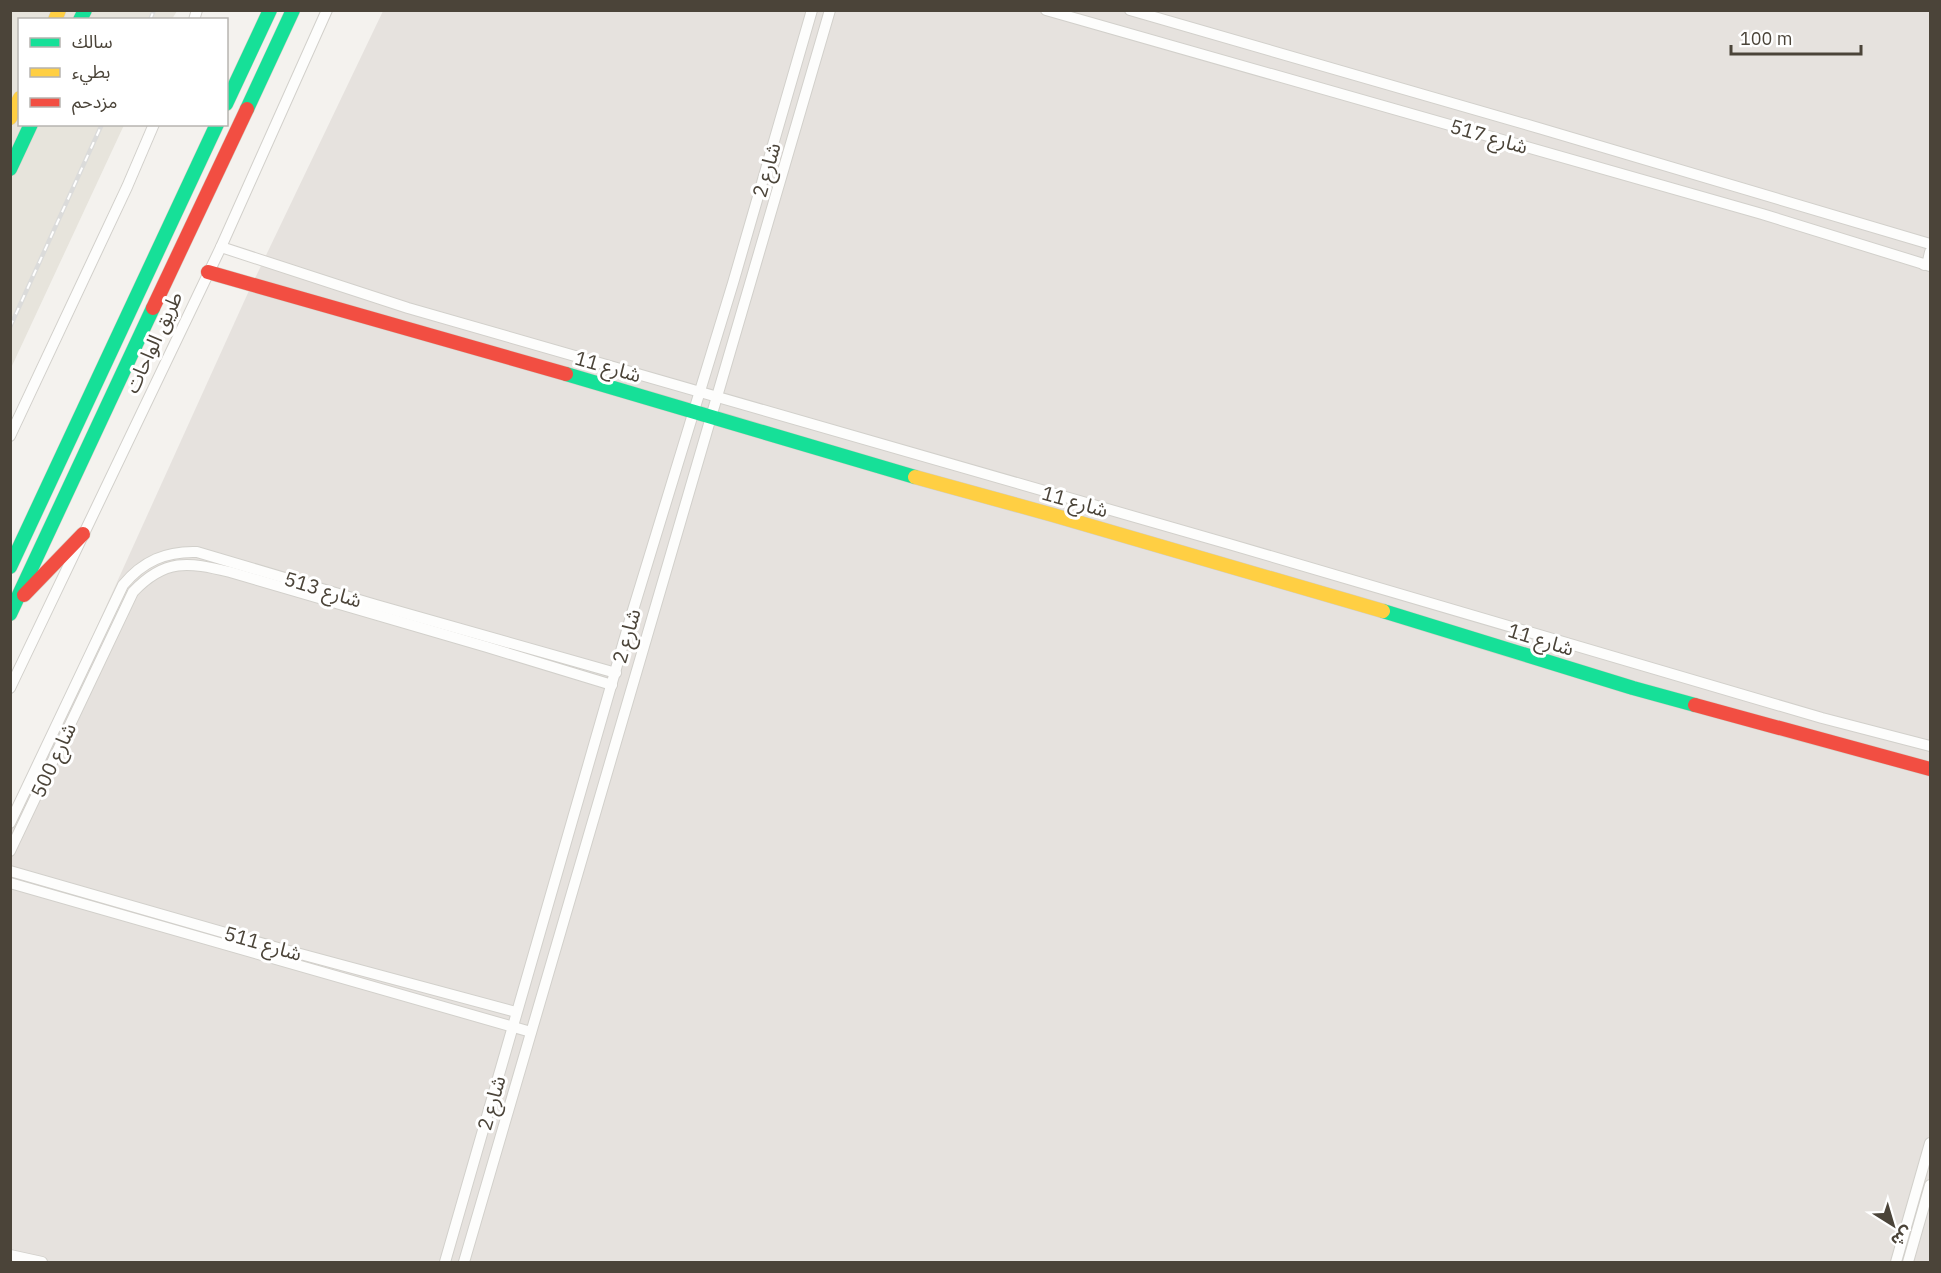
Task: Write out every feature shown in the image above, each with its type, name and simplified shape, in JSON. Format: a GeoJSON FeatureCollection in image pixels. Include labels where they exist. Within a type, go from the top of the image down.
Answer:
{"type":"FeatureCollection","features":[{"type":"Feature","properties":{"kind":"main road"},"geometry":{"type":"LineString","coordinates":[[228,100],[270,10]]}},
{"type":"Feature","properties":{"kind":"main road","name":"طريق الواحات"},"geometry":{"type":"LineString","coordinates":[[13,609],[292,10]]}},
{"type":"Feature","properties":{"kind":"main road"},"geometry":{"type":"LineString","coordinates":[[10,118],[18,102]]}},
{"type":"Feature","properties":{"kind":"main road"},"geometry":{"type":"LineString","coordinates":[[10,169],[30,126]]}},
{"type":"Feature","properties":{"kind":"main road","name":"طريق الواحات"},"geometry":{"type":"LineString","coordinates":[[10,567],[216,126]]}},
{"type":"Feature","properties":{"kind":"main road","name":"شارع 11"},"geometry":{"type":"LineString","coordinates":[[208,272],[1222,564],[1633,688],[1930,769]]}},
{"type":"Feature","properties":{"kind":"main road"},"geometry":{"type":"LineString","coordinates":[[13,609],[83,534]]}},
{"type":"Feature","properties":{"kind":"street","name":"طريق الواحات"},"geometry":{"type":"LineString","coordinates":[[10,688],[221,247],[327,10]]}},
{"type":"Feature","properties":{"kind":"street","name":"شارع 2"},"geometry":{"type":"LineString","coordinates":[[445,1263],[630,620],[812,10]]}},
{"type":"Feature","properties":{"kind":"street","name":"شارع 2"},"geometry":{"type":"LineString","coordinates":[[464,1263],[830,10]]}},
{"type":"Feature","properties":{"kind":"street","name":"شارع 517"},"geometry":{"type":"LineString","coordinates":[[1046,10],[1762,214],[1927,266]]}},
{"type":"Feature","properties":{"kind":"street","name":"شارع 517"},"geometry":{"type":"LineString","coordinates":[[1130,10],[1542,129],[1930,247]]}},
{"type":"Feature","properties":{"kind":"street"},"geometry":{"type":"LineString","coordinates":[[10,436],[127,187],[153,126]]}},
{"type":"Feature","properties":{"kind":"street","name":"شارع 11"},"geometry":{"type":"LineString","coordinates":[[221,247],[408,308],[1736,691],[1822,718],[1930,746]]}},
{"type":"Feature","properties":{"kind":"street"},"geometry":{"type":"LineString","coordinates":[[1927,266],[1930,247]]}},
{"type":"Feature","properties":{"kind":"street"},"geometry":{"type":"LineString","coordinates":[[1222,564],[1229,544]]}},
{"type":"Feature","properties":{"kind":"street","name":"شارع 513"},"geometry":{"type":"LineString","coordinates":[[85,664],[116,597],[132,574],[156,558],[183,552],[197,552],[231,567],[375,610],[488,642],[616,673]]}},
{"type":"Feature","properties":{"kind":"street","name":"شارع 513"},"geometry":{"type":"LineString","coordinates":[[96,669],[125,606],[145,579],[160,570],[176,565],[231,567]]}},
{"type":"Feature","properties":{"kind":"street","name":"شارع 513"},"geometry":{"type":"LineString","coordinates":[[488,642],[630,695]]}},
{"type":"Feature","properties":{"kind":"street"},"geometry":{"type":"LineString","coordinates":[[85,664],[96,669]]}},
{"type":"Feature","properties":{"kind":"street","name":"شارع 500"},"geometry":{"type":"LineString","coordinates":[[10,851],[25,806],[85,664]]}},
{"type":"Feature","properties":{"kind":"street","name":"شارع 500"},"geometry":{"type":"LineString","coordinates":[[10,823],[25,806],[96,669]]}},
{"type":"Feature","properties":{"kind":"street","name":"شارع 511"},"geometry":{"type":"LineString","coordinates":[[10,871],[278,948],[516,1012]]}},
{"type":"Feature","properties":{"kind":"street","name":"شارع 511"},"geometry":{"type":"LineString","coordinates":[[10,883],[531,1032]]}},
{"type":"Feature","properties":{"kind":"street"},"geometry":{"type":"LineString","coordinates":[[1908,1263],[1925,1197],[1930,1143]]}},
{"type":"Feature","properties":{"kind":"street"},"geometry":{"type":"LineString","coordinates":[[1896,1263],[1925,1197]]}},
{"type":"Feature","properties":{"kind":"street"},"geometry":{"type":"LineString","coordinates":[[10,1255],[42,1263]]}},
{"type":"Feature","properties":{"kind":"shaded area"},"geometry":{"type":"Polygon","coordinates":[[[11,11],[177,11],[173,18],[18,18],[18,126],[124,126],[11,368],[11,11]]]}},
{"type":"Feature","properties":{"kind":"shaded area"},"geometry":{"type":"Polygon","coordinates":[[[383,11],[1930,11],[1930,1262],[11,1262],[11,816],[247,295],[383,11]]]}},
{"type":"Feature","properties":{"kind":"railway"},"geometry":{"type":"LineString","coordinates":[[151,18],[154,10]]}},
{"type":"Feature","properties":{"kind":"railway"},"geometry":{"type":"LineString","coordinates":[[10,327],[101,126]]}},
{"type":"Feature","properties":{"kind":"traffic: fast"},"geometry":{"type":"LineString","coordinates":[[81,18],[85,10]]}},
{"type":"Feature","properties":{"kind":"traffic: fast"},"geometry":{"type":"LineString","coordinates":[[228,100],[270,10]]}},
{"type":"Feature","properties":{"kind":"traffic: fast"},"geometry":{"type":"LineString","coordinates":[[247,109],[293,10]]}},
{"type":"Feature","properties":{"kind":"traffic: fast"},"geometry":{"type":"LineString","coordinates":[[10,169],[30,126]]}},
{"type":"Feature","properties":{"kind":"traffic: fast"},"geometry":{"type":"LineString","coordinates":[[10,567],[216,126]]}},
{"type":"Feature","properties":{"kind":"traffic: fast"},"geometry":{"type":"LineString","coordinates":[[10,614],[153,308]]}},
{"type":"Feature","properties":{"kind":"traffic: fast"},"geometry":{"type":"LineString","coordinates":[[566,374],[915,477]]}},
{"type":"Feature","properties":{"kind":"traffic: fast"},"geometry":{"type":"LineString","coordinates":[[1383,611],[1695,705]]}},
{"type":"Feature","properties":{"kind":"traffic: slow"},"geometry":{"type":"LineString","coordinates":[[56,18],[59,10]]}},
{"type":"Feature","properties":{"kind":"traffic: slow"},"geometry":{"type":"LineString","coordinates":[[10,118],[18,102]]}},
{"type":"Feature","properties":{"kind":"traffic: slow"},"geometry":{"type":"LineString","coordinates":[[915,477],[1383,611]]}},
{"type":"Feature","properties":{"kind":"traffic: jam"},"geometry":{"type":"LineString","coordinates":[[153,308],[247,109]]}},
{"type":"Feature","properties":{"kind":"traffic: jam"},"geometry":{"type":"LineString","coordinates":[[208,272],[566,374]]}},
{"type":"Feature","properties":{"kind":"traffic: jam"},"geometry":{"type":"LineString","coordinates":[[24,595],[83,534]]}},
{"type":"Feature","properties":{"kind":"traffic: jam"},"geometry":{"type":"LineString","coordinates":[[1695,705],[1930,769]]}}]}
